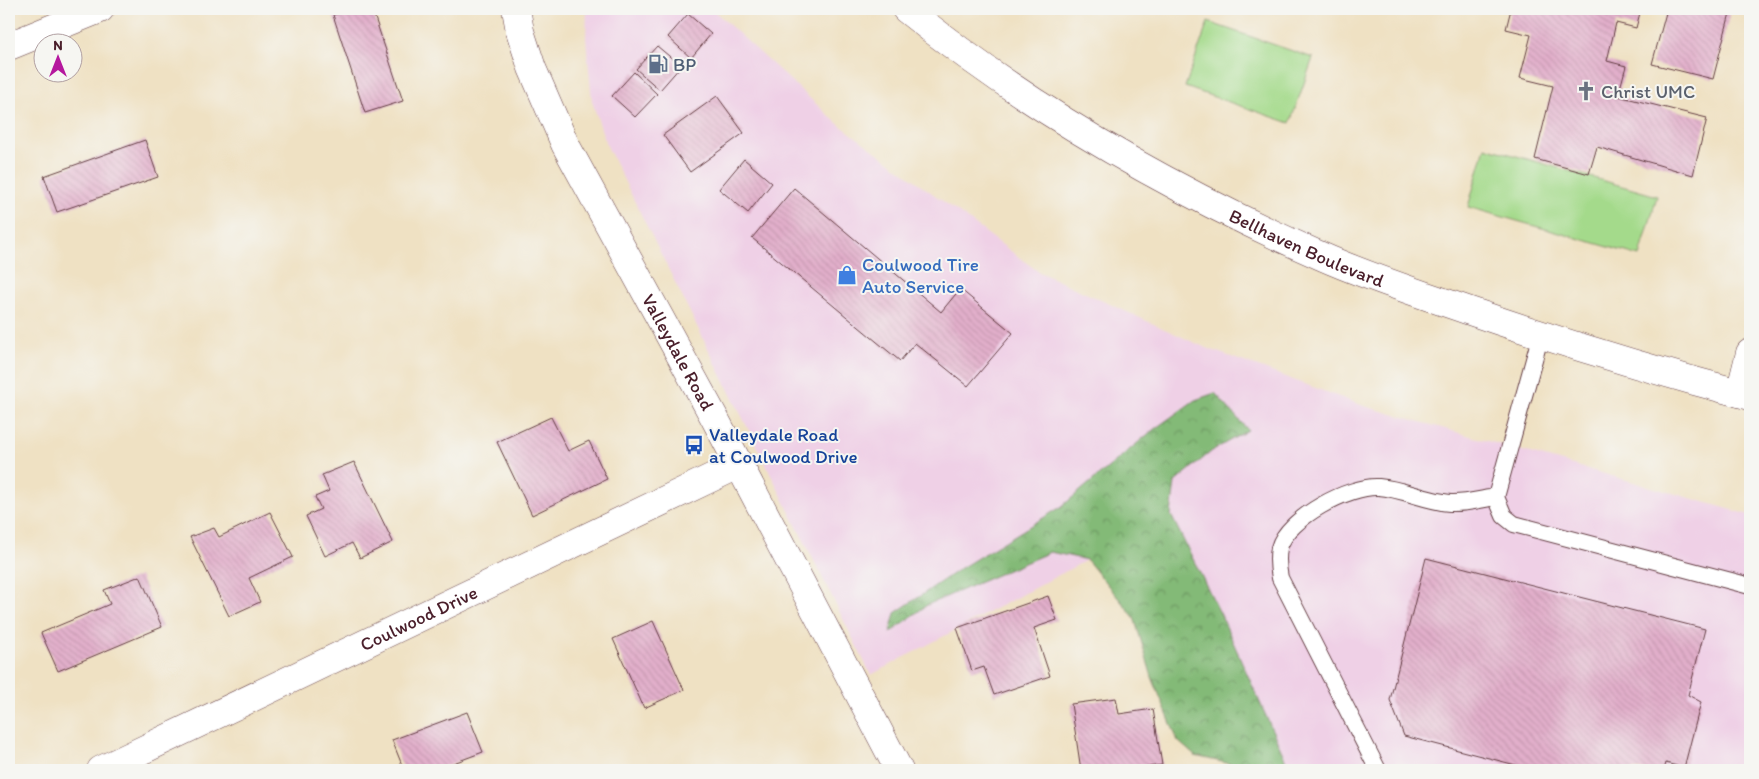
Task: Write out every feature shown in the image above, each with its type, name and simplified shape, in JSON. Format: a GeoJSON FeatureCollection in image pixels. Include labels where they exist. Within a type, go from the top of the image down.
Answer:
{"type":"FeatureCollection","features":[{"type":"Feature","properties":{"kind":"street"},"geometry":{"type":"LineString","coordinates":[[9,46],[100,9]]}},
{"type":"Feature","properties":{"kind":"street","name":"Valleydale Road"},"geometry":{"type":"LineString","coordinates":[[516,9],[520,31],[532,68],[565,144],[738,465],[898,770]]}},
{"type":"Feature","properties":{"kind":"street","name":"Bellhaven Boulevard"},"geometry":{"type":"LineString","coordinates":[[906,9],[1021,94],[1126,158],[1234,215],[1322,256],[1386,282],[1540,334],[1745,394]]}},
{"type":"Feature","properties":{"kind":"street"},"geometry":{"type":"LineString","coordinates":[[1745,394],[1750,353]]}},
{"type":"Feature","properties":{"kind":"street","name":"Coulwood Drive"},"geometry":{"type":"LineString","coordinates":[[101,770],[738,465]]}},
{"type":"Feature","properties":{"kind":"lane"},"geometry":{"type":"LineString","coordinates":[[1540,334],[1496,497],[1504,516],[1514,524],[1750,586]]}},
{"type":"Feature","properties":{"kind":"lane"},"geometry":{"type":"LineString","coordinates":[[1378,770],[1280,578],[1277,564],[1279,547],[1295,523],[1346,494],[1362,488],[1379,487],[1452,503],[1496,497]]}},
{"type":"Feature","properties":{"kind":"shaded area"},"geometry":{"type":"Polygon","coordinates":[[[587,9],[712,9],[837,123],[1039,272],[1204,347],[1364,406],[1750,515],[1750,770],[1263,770],[1130,537],[871,675],[606,144],[592,101],[586,38],[587,9]]]}},
{"type":"Feature","properties":{"kind":"green space"},"geometry":{"type":"Polygon","coordinates":[[[1208,22],[1313,58],[1290,123],[1185,87],[1208,22]]]}},
{"type":"Feature","properties":{"kind":"green space"},"geometry":{"type":"Polygon","coordinates":[[[1485,147],[1657,196],[1640,256],[1468,207],[1485,147]]]}},
{"type":"Feature","properties":{"kind":"green space"},"geometry":{"type":"Polygon","coordinates":[[[1215,393],[1248,430],[1212,451],[1175,482],[1171,515],[1221,615],[1290,770],[1233,770],[1231,764],[1195,756],[1178,741],[1152,677],[1134,617],[1087,560],[1050,552],[927,605],[890,633],[895,613],[961,568],[1061,507],[1153,430],[1195,400],[1215,393]]]}},
{"type":"Feature","properties":{"kind":"building"},"geometry":{"type":"Polygon","coordinates":[[[353,9],[372,9],[403,101],[365,113],[333,15],[353,9]]]}},
{"type":"Feature","properties":{"kind":"building","name":"Christ UMC"},"geometry":{"type":"Polygon","coordinates":[[[1511,9],[1641,9],[1636,28],[1616,23],[1607,61],[1626,66],[1618,96],[1707,118],[1693,175],[1597,147],[1589,174],[1535,159],[1553,86],[1520,78],[1531,35],[1506,29],[1511,9]]]}},
{"type":"Feature","properties":{"kind":"building","name":"Christ UMC"},"geometry":{"type":"Polygon","coordinates":[[[1667,9],[1731,9],[1713,79],[1652,64],[1667,9]]]}},
{"type":"Feature","properties":{"kind":"building"},"geometry":{"type":"Polygon","coordinates":[[[688,14],[711,34],[691,58],[668,37],[688,14]]]}},
{"type":"Feature","properties":{"kind":"building"},"geometry":{"type":"Polygon","coordinates":[[[657,46],[681,66],[660,90],[636,69],[657,46]]]}},
{"type":"Feature","properties":{"kind":"building"},"geometry":{"type":"Polygon","coordinates":[[[634,72],[657,94],[635,117],[612,96],[634,72]]]}},
{"type":"Feature","properties":{"kind":"building"},"geometry":{"type":"Polygon","coordinates":[[[717,96],[744,133],[690,172],[663,135],[717,96]]]}},
{"type":"Feature","properties":{"kind":"building"},"geometry":{"type":"Polygon","coordinates":[[[145,140],[158,177],[57,212],[44,176],[145,140]]]}},
{"type":"Feature","properties":{"kind":"building"},"geometry":{"type":"Polygon","coordinates":[[[744,159],[772,183],[748,213],[719,189],[744,159]]]}},
{"type":"Feature","properties":{"kind":"building","name":"Coulwood Tire Auto Service"},"geometry":{"type":"Polygon","coordinates":[[[794,188],[941,312],[960,289],[1013,333],[968,386],[915,343],[900,361],[752,238],[794,188]]]}},
{"type":"Feature","properties":{"kind":"building"},"geometry":{"type":"Polygon","coordinates":[[[551,417],[568,451],[589,441],[607,479],[532,515],[497,442],[551,417]]]}},
{"type":"Feature","properties":{"kind":"building"},"geometry":{"type":"Polygon","coordinates":[[[354,462],[393,542],[360,558],[352,543],[325,556],[306,516],[321,509],[315,497],[329,491],[322,475],[354,462]]]}},
{"type":"Feature","properties":{"kind":"building"},"geometry":{"type":"Polygon","coordinates":[[[270,512],[293,557],[249,578],[260,602],[229,616],[190,537],[214,528],[219,537],[270,512]]]}},
{"type":"Feature","properties":{"kind":"building"},"geometry":{"type":"Polygon","coordinates":[[[1426,558],[1705,629],[1688,695],[1701,702],[1684,768],[1666,763],[1664,770],[1535,770],[1404,736],[1390,700],[1426,558]]]}},
{"type":"Feature","properties":{"kind":"building"},"geometry":{"type":"Polygon","coordinates":[[[140,576],[162,627],[58,671],[41,633],[110,604],[104,590],[140,576]]]}},
{"type":"Feature","properties":{"kind":"building"},"geometry":{"type":"Polygon","coordinates":[[[1048,596],[1057,620],[1034,628],[1050,676],[994,695],[984,667],[972,671],[957,628],[1048,596]]]}},
{"type":"Feature","properties":{"kind":"building"},"geometry":{"type":"Polygon","coordinates":[[[653,621],[684,690],[644,708],[613,639],[653,621]]]}},
{"type":"Feature","properties":{"kind":"building"},"geometry":{"type":"Polygon","coordinates":[[[1116,698],[1119,714],[1153,709],[1162,765],[1126,770],[1081,770],[1071,704],[1116,698]]]}},
{"type":"Feature","properties":{"kind":"building"},"geometry":{"type":"Polygon","coordinates":[[[467,712],[483,752],[435,770],[404,770],[392,740],[467,712]]]}},
{"type":"Feature","properties":{"kind":"place","name":"BP"},"geometry":{"type":"Point","coordinates":[658,64]}},
{"type":"Feature","properties":{"kind":"place","name":"Christ UMC"},"geometry":{"type":"Point","coordinates":[1586,91]}},
{"type":"Feature","properties":{"kind":"place","name":"Coulwood Tire Auto Service"},"geometry":{"type":"Point","coordinates":[847,275]}},
{"type":"Feature","properties":{"kind":"place","name":"Valleydale Road at Coulwood Drive"},"geometry":{"type":"Point","coordinates":[694,445]}}]}
